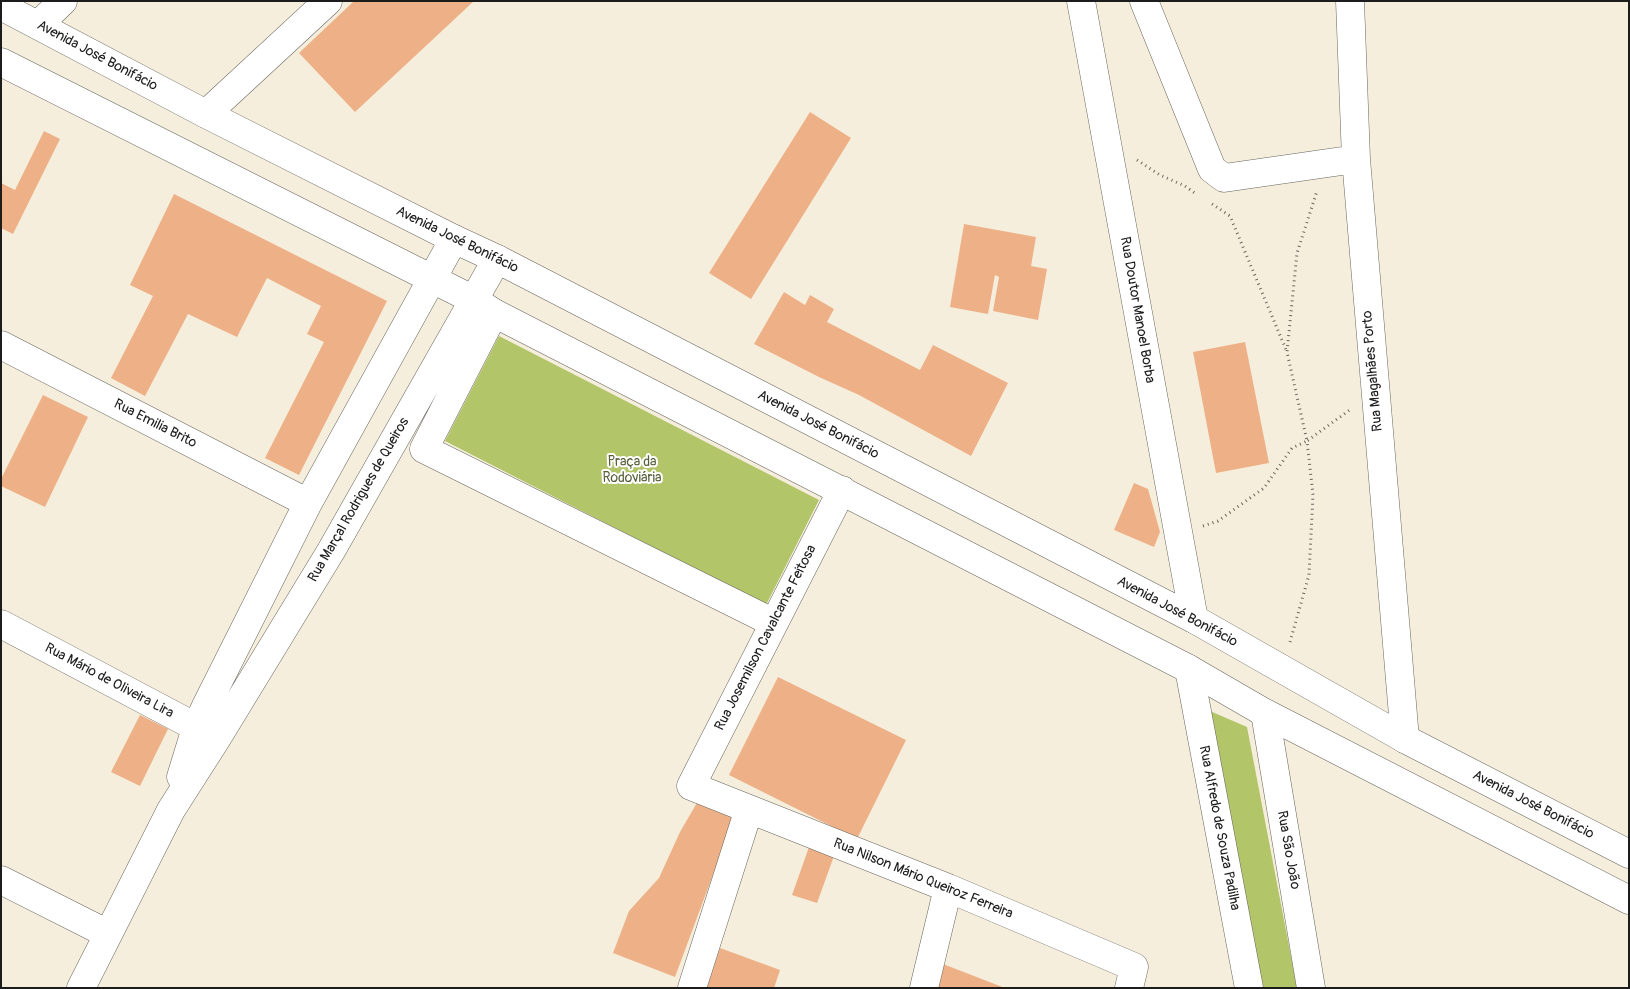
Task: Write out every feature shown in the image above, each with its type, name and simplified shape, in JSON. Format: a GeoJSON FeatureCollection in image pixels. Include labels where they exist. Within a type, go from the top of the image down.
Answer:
{"type":"FeatureCollection","features":[{"type":"Feature","properties":{"kind":"street"},"geometry":{"type":"LineString","coordinates":[[38,25],[62,1]]}},
{"type":"Feature","properties":{"kind":"street"},"geometry":{"type":"LineString","coordinates":[[206,114],[328,1]]}},
{"type":"Feature","properties":{"kind":"street","name":"Rua Doutor Manoel Borba"},"geometry":{"type":"LineString","coordinates":[[1081,1],[1194,619]]}},
{"type":"Feature","properties":{"kind":"street"},"geometry":{"type":"LineString","coordinates":[[1144,1],[1212,169],[1224,178],[1356,159]]}},
{"type":"Feature","properties":{"kind":"street","name":"Rua Magalhães Porto"},"geometry":{"type":"LineString","coordinates":[[1350,1],[1356,159],[1405,740]]}},
{"type":"Feature","properties":{"kind":"street","name":"Avenida José Bonifácio"},"geometry":{"type":"LineString","coordinates":[[1,6],[206,114],[454,240],[497,259],[1194,619],[1405,740],[1629,854]]}},
{"type":"Feature","properties":{"kind":"street"},"geometry":{"type":"LineString","coordinates":[[1,62],[432,279],[842,490],[1189,669],[1265,713],[1629,900]]}},
{"type":"Feature","properties":{"kind":"street"},"geometry":{"type":"LineString","coordinates":[[80,988],[171,810],[206,733],[206,706],[308,503],[454,240]]}},
{"type":"Feature","properties":{"kind":"street","name":"Rua Marçal Rodrigues de Queiros"},"geometry":{"type":"LineString","coordinates":[[206,733],[331,550],[484,306],[497,259]]}},
{"type":"Feature","properties":{"kind":"street"},"geometry":{"type":"LineString","coordinates":[[484,306],[424,449],[774,622]]}},
{"type":"Feature","properties":{"kind":"street","name":"Rua Emilia Brito"},"geometry":{"type":"LineString","coordinates":[[1,344],[308,503]]}},
{"type":"Feature","properties":{"kind":"street","name":"Rua Josemilson Cavalcante Feitosa"},"geometry":{"type":"LineString","coordinates":[[691,786],[842,490]]}},
{"type":"Feature","properties":{"kind":"street","name":"Rua Mário de Oliveira Lira"},"geometry":{"type":"LineString","coordinates":[[1,624],[206,733]]}},
{"type":"Feature","properties":{"kind":"street","name":"Rua Alfredo de Souza Padilha"},"geometry":{"type":"LineString","coordinates":[[1189,669],[1249,988]]}},
{"type":"Feature","properties":{"kind":"street","name":"Rua São João"},"geometry":{"type":"LineString","coordinates":[[1265,713],[1311,988]]}},
{"type":"Feature","properties":{"kind":"street","name":"Rua Nilson Mário Queiroz Ferreira"},"geometry":{"type":"LineString","coordinates":[[691,786],[948,888],[1134,967],[1129,988]]}},
{"type":"Feature","properties":{"kind":"street"},"geometry":{"type":"LineString","coordinates":[[692,988],[749,810]]}},
{"type":"Feature","properties":{"kind":"street"},"geometry":{"type":"LineString","coordinates":[[1,880],[108,934]]}},
{"type":"Feature","properties":{"kind":"street"},"geometry":{"type":"LineString","coordinates":[[924,988],[948,888]]}},
{"type":"Feature","properties":{"kind":"path"},"geometry":{"type":"LineString","coordinates":[[1131,156],[1160,175],[1200,196]]}},
{"type":"Feature","properties":{"kind":"path"},"geometry":{"type":"LineString","coordinates":[[1287,352],[1297,253],[1326,164]]}},
{"type":"Feature","properties":{"kind":"path"},"geometry":{"type":"LineString","coordinates":[[1207,201],[1230,216],[1287,352],[1307,440],[1313,495],[1309,575],[1282,670]]}},
{"type":"Feature","properties":{"kind":"path"},"geometry":{"type":"LineString","coordinates":[[1179,534],[1218,521],[1264,488],[1292,448],[1307,440],[1375,392]]}},
{"type":"Feature","properties":{"kind":"green space","name":"Praça da Rodoviária"},"geometry":{"type":"Polygon","coordinates":[[[499,336],[819,500],[766,605],[445,441],[499,336]]]}},
{"type":"Feature","properties":{"kind":"green space"},"geometry":{"type":"Polygon","coordinates":[[[1210,711],[1247,727],[1297,988],[1261,988],[1210,711]]]}},
{"type":"Feature","properties":{"kind":"building"},"geometry":{"type":"Polygon","coordinates":[[[354,1],[474,1],[355,112],[299,53],[354,1]]]}},
{"type":"Feature","properties":{"kind":"building"},"geometry":{"type":"Polygon","coordinates":[[[810,112],[851,138],[751,299],[709,273],[810,112]]]}},
{"type":"Feature","properties":{"kind":"building"},"geometry":{"type":"Polygon","coordinates":[[[44,131],[60,139],[13,234],[1,228],[1,183],[15,190],[44,131]]]}},
{"type":"Feature","properties":{"kind":"building"},"geometry":{"type":"Polygon","coordinates":[[[174,194],[387,301],[299,475],[265,458],[324,342],[307,334],[321,306],[267,278],[237,337],[188,314],[145,396],[111,378],[153,296],[130,285],[174,194]]]}},
{"type":"Feature","properties":{"kind":"building"},"geometry":{"type":"Polygon","coordinates":[[[964,224],[1036,237],[1031,266],[1047,269],[1038,320],[993,311],[999,277],[995,275],[988,314],[950,307],[964,224]]]}},
{"type":"Feature","properties":{"kind":"building"},"geometry":{"type":"Polygon","coordinates":[[[784,292],[805,305],[810,295],[834,309],[827,322],[920,370],[933,345],[1008,383],[971,456],[859,395],[754,344],[784,292]]]}},
{"type":"Feature","properties":{"kind":"building"},"geometry":{"type":"Polygon","coordinates":[[[1245,342],[1269,463],[1216,473],[1193,352],[1245,342]]]}},
{"type":"Feature","properties":{"kind":"building"},"geometry":{"type":"Polygon","coordinates":[[[43,395],[88,417],[45,507],[1,486],[1,479],[43,395]]]}},
{"type":"Feature","properties":{"kind":"building"},"geometry":{"type":"Polygon","coordinates":[[[1134,483],[1148,489],[1160,532],[1154,547],[1114,530],[1134,483]]]}},
{"type":"Feature","properties":{"kind":"building"},"geometry":{"type":"Polygon","coordinates":[[[778,677],[906,740],[857,839],[729,775],[778,677]]]}},
{"type":"Feature","properties":{"kind":"building"},"geometry":{"type":"Polygon","coordinates":[[[140,715],[168,729],[140,786],[111,772],[140,715]]]}},
{"type":"Feature","properties":{"kind":"building"},"geometry":{"type":"Polygon","coordinates":[[[698,801],[734,818],[675,977],[613,953],[629,911],[659,878],[680,832],[698,801]]]}},
{"type":"Feature","properties":{"kind":"building"},"geometry":{"type":"Polygon","coordinates":[[[809,847],[834,856],[817,903],[792,895],[809,847]]]}},
{"type":"Feature","properties":{"kind":"building"},"geometry":{"type":"Polygon","coordinates":[[[720,948],[780,970],[774,988],[706,988],[720,948]]]}},
{"type":"Feature","properties":{"kind":"building"},"geometry":{"type":"Polygon","coordinates":[[[943,964],[1005,988],[937,988],[943,964]]]}}]}
